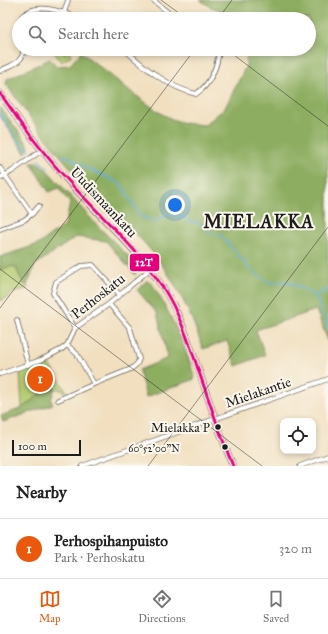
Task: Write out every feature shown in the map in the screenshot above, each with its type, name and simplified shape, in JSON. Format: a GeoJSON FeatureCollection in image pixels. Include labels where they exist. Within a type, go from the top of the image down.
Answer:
{"type":"FeatureCollection","features":[{"type":"Feature","properties":{"kind":"street"},"geometry":{"type":"LineString","coordinates":[[26,12],[38,7],[64,12],[68,0]]}},
{"type":"Feature","properties":{"kind":"street"},"geometry":{"type":"LineString","coordinates":[[153,0],[168,12]]}},
{"type":"Feature","properties":{"kind":"street"},"geometry":{"type":"LineString","coordinates":[[0,71],[23,56]]}},
{"type":"Feature","properties":{"kind":"street"},"geometry":{"type":"LineString","coordinates":[[132,56],[161,79],[196,94],[210,79],[216,65],[218,56]]}},
{"type":"Feature","properties":{"kind":"street","name":"Uudismaankatu"},"geometry":{"type":"LineString","coordinates":[[0,93],[59,171],[150,269],[174,306],[233,466]]}},
{"type":"Feature","properties":{"kind":"street"},"geometry":{"type":"LineString","coordinates":[[0,178],[42,150]]}},
{"type":"Feature","properties":{"kind":"street"},"geometry":{"type":"LineString","coordinates":[[0,168],[32,214]]}},
{"type":"Feature","properties":{"kind":"street"},"geometry":{"type":"LineString","coordinates":[[0,229],[19,222],[32,214],[39,206]]}},
{"type":"Feature","properties":{"kind":"street"},"geometry":{"type":"LineString","coordinates":[[75,328],[53,293],[56,282],[81,266],[94,266],[120,295]]}},
{"type":"Feature","properties":{"kind":"street","name":"Perhoskatu"},"geometry":{"type":"LineString","coordinates":[[67,345],[75,328],[120,295],[150,269]]}},
{"type":"Feature","properties":{"kind":"street"},"geometry":{"type":"LineString","coordinates":[[58,400],[131,369],[137,364],[139,359],[130,328],[108,304]]}},
{"type":"Feature","properties":{"kind":"street"},"geometry":{"type":"LineString","coordinates":[[17,320],[28,365]]}},
{"type":"Feature","properties":{"kind":"street"},"geometry":{"type":"LineString","coordinates":[[0,374],[28,365],[62,349],[67,345],[77,354],[94,384]]}},
{"type":"Feature","properties":{"kind":"street","name":"Mielakantie"},"geometry":{"type":"LineString","coordinates":[[82,466],[328,379]]}},
{"type":"Feature","properties":{"kind":"street"},"geometry":{"type":"LineString","coordinates":[[300,466],[328,456]]}},
{"type":"Feature","properties":{"kind":"green space"},"geometry":{"type":"Polygon","coordinates":[[[200,0],[328,0],[328,341],[316,310],[256,330],[265,355],[236,366],[227,341],[203,349],[185,303],[160,262],[139,237],[76,174],[34,123],[6,84],[7,79],[50,59],[57,66],[70,65],[78,56],[86,56],[162,114],[183,123],[205,125],[225,108],[246,66],[247,56],[316,56],[316,12],[226,12],[211,7],[200,0]]]}},
{"type":"Feature","properties":{"kind":"green space"},"geometry":{"type":"Polygon","coordinates":[[[57,56],[71,56],[61,62],[57,56]]]}},
{"type":"Feature","properties":{"kind":"green space"},"geometry":{"type":"Polygon","coordinates":[[[0,107],[28,144],[29,148],[25,153],[0,116],[0,107]]]}},
{"type":"Feature","properties":{"kind":"green space"},"geometry":{"type":"Polygon","coordinates":[[[31,163],[38,163],[46,169],[96,224],[126,254],[137,267],[135,275],[106,241],[76,237],[35,265],[27,285],[23,283],[15,266],[0,269],[0,257],[39,244],[65,225],[70,203],[59,188],[49,192],[31,163]]]}},
{"type":"Feature","properties":{"kind":"green space"},"geometry":{"type":"Polygon","coordinates":[[[20,259],[28,288],[12,293],[0,301],[0,265],[20,259]]]}},
{"type":"Feature","properties":{"kind":"green space"},"geometry":{"type":"Polygon","coordinates":[[[146,281],[151,282],[171,317],[182,341],[195,379],[146,397],[139,370],[168,358],[157,313],[137,290],[146,281]]]}},
{"type":"Feature","properties":{"kind":"green space"},"geometry":{"type":"Polygon","coordinates":[[[47,361],[67,392],[55,388],[44,391],[22,408],[20,371],[47,361]]]}},
{"type":"Feature","properties":{"kind":"green space"},"geometry":{"type":"Polygon","coordinates":[[[55,388],[51,400],[53,404],[3,422],[1,416],[22,408],[44,391],[55,388]]]}},
{"type":"Feature","properties":{"kind":"waterway"},"geometry":{"type":"LineString","coordinates":[[0,114],[22,146],[29,150]]}},
{"type":"Feature","properties":{"kind":"waterway"},"geometry":{"type":"LineString","coordinates":[[62,157],[67,156],[83,166],[121,184],[139,215],[154,222],[171,213],[199,224],[214,235],[220,234],[251,270],[270,283],[290,283],[316,296],[328,329]]}},
{"type":"Feature","properties":{"kind":"waterway"},"geometry":{"type":"LineString","coordinates":[[38,160],[48,168]]}},
{"type":"Feature","properties":{"kind":"waterway"},"geometry":{"type":"LineString","coordinates":[[316,296],[321,292],[328,290]]}},
{"type":"Feature","properties":{"kind":"transit line","name":"12T"},"geometry":{"type":"LineString","coordinates":[[0,93],[53,164],[142,259],[162,286],[174,306],[183,328],[219,431],[233,466]]}},
{"type":"Feature","properties":{"kind":"place","name":"Perhospihanpuisto"},"geometry":{"type":"Point","coordinates":[40,379]}},
{"type":"Feature","properties":{"kind":"place","name":"Mielakka P"},"geometry":{"type":"Point","coordinates":[218,427]}},
{"type":"Feature","properties":{"kind":"district","name":"MIELAKKA"},"geometry":{"type":"Point","coordinates":[259,222]}}]}
